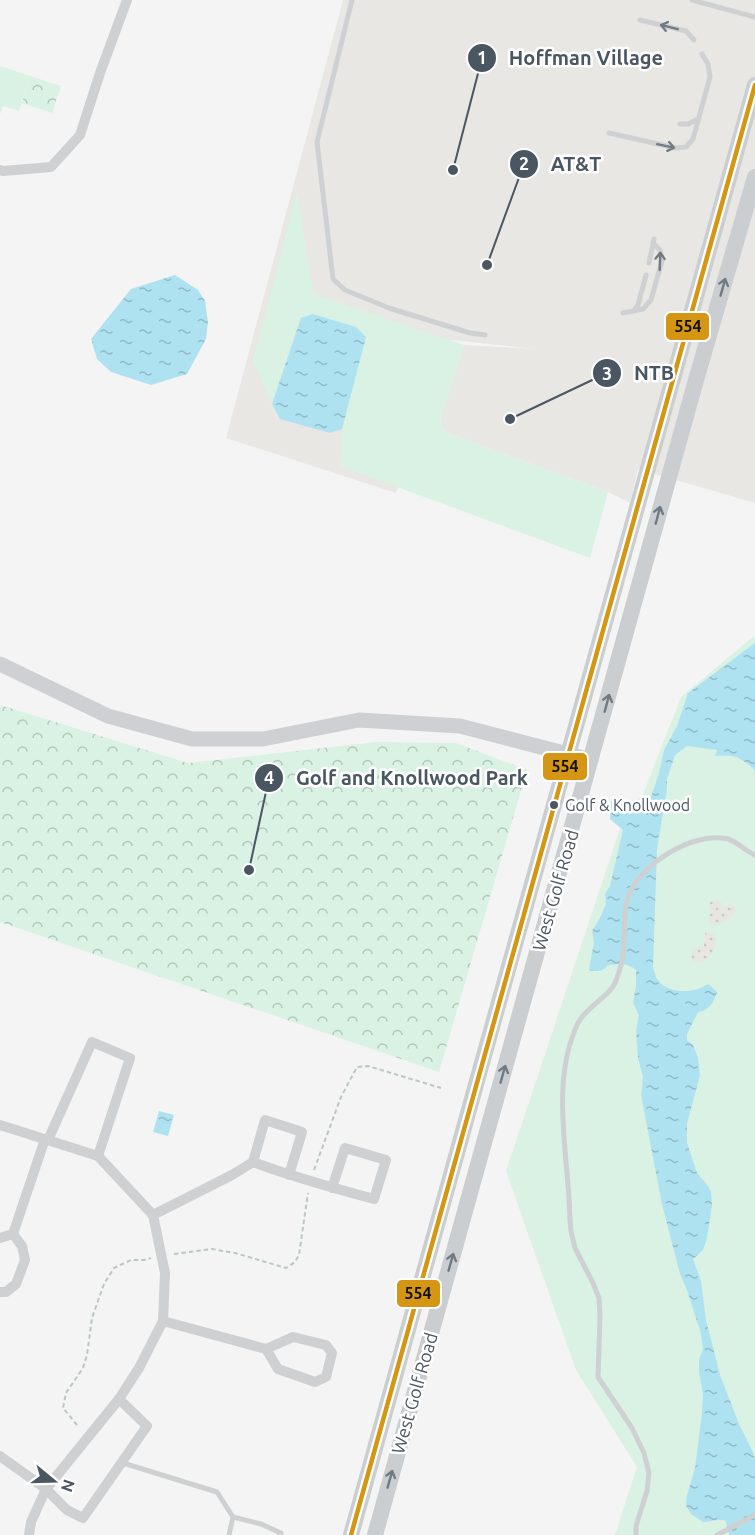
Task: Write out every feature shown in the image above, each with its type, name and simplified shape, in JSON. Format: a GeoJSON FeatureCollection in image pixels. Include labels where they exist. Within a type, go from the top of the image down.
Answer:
{"type":"FeatureCollection","features":[{"type":"Feature","properties":{"kind":"main road","name":"West Golf Road"},"geometry":{"type":"LineString","coordinates":[[351,1535],[755,85]]}},
{"type":"Feature","properties":{"kind":"main road","name":"West Golf Road"},"geometry":{"type":"LineString","coordinates":[[375,1535],[696,380],[755,177]]}},
{"type":"Feature","properties":{"kind":"street"},"geometry":{"type":"LineString","coordinates":[[0,170],[51,166],[81,135],[100,73],[127,0]]}},
{"type":"Feature","properties":{"kind":"street"},"geometry":{"type":"LineString","coordinates":[[0,664],[108,717],[192,739],[262,739],[359,720],[460,726],[591,760]]}},
{"type":"Feature","properties":{"kind":"street"},"geometry":{"type":"LineString","coordinates":[[13,1234],[47,1140],[92,1042],[130,1058],[98,1156]]}},
{"type":"Feature","properties":{"kind":"street"},"geometry":{"type":"LineString","coordinates":[[153,1215],[253,1162],[265,1120],[302,1132],[289,1175]]}},
{"type":"Feature","properties":{"kind":"street"},"geometry":{"type":"LineString","coordinates":[[0,1125],[98,1156],[153,1215],[165,1273],[164,1322],[119,1399],[46,1489],[31,1522],[29,1535]]}},
{"type":"Feature","properties":{"kind":"street"},"geometry":{"type":"LineString","coordinates":[[253,1162],[310,1182],[332,1188],[374,1199],[386,1160],[345,1148],[332,1188]]}},
{"type":"Feature","properties":{"kind":"street"},"geometry":{"type":"LineString","coordinates":[[0,1238],[13,1234]]}},
{"type":"Feature","properties":{"kind":"street"},"geometry":{"type":"LineString","coordinates":[[0,1292],[6,1292],[16,1284],[25,1260],[21,1246],[13,1234]]}},
{"type":"Feature","properties":{"kind":"street"},"geometry":{"type":"LineString","coordinates":[[164,1322],[266,1349],[292,1337],[326,1345],[332,1353],[326,1377],[315,1382],[278,1369],[266,1349]]}},
{"type":"Feature","properties":{"kind":"street"},"geometry":{"type":"LineString","coordinates":[[0,1456],[46,1489],[67,1510],[83,1518],[147,1426],[119,1399]]}},
{"type":"Feature","properties":{"kind":"lane"},"geometry":{"type":"LineString","coordinates":[[352,0],[316,142],[333,279],[345,290],[389,308],[470,333],[485,335]]}},
{"type":"Feature","properties":{"kind":"lane"},"geometry":{"type":"LineString","coordinates":[[692,0],[755,17]]}},
{"type":"Feature","properties":{"kind":"lane"},"geometry":{"type":"LineString","coordinates":[[640,20],[686,31],[694,40]]}},
{"type":"Feature","properties":{"kind":"lane"},"geometry":{"type":"LineString","coordinates":[[609,133],[676,148],[686,147],[693,139],[710,77],[708,64],[702,54]]}},
{"type":"Feature","properties":{"kind":"lane"},"geometry":{"type":"LineString","coordinates":[[680,124],[688,124],[698,119]]}},
{"type":"Feature","properties":{"kind":"lane"},"geometry":{"type":"LineString","coordinates":[[623,314],[643,309],[651,300],[662,261],[660,250],[654,241],[650,263]]}},
{"type":"Feature","properties":{"kind":"lane"},"geometry":{"type":"LineString","coordinates":[[633,311],[638,305],[646,275]]}},
{"type":"Feature","properties":{"kind":"lane"},"geometry":{"type":"LineString","coordinates":[[636,1535],[636,1526],[647,1491],[649,1473],[644,1453],[632,1428],[598,1377],[599,1298],[575,1248],[571,1231],[562,1083],[578,1023],[584,1013],[614,985],[624,944],[627,898],[635,884],[655,863],[690,842],[714,837],[730,839],[755,855]]}},
{"type":"Feature","properties":{"kind":"lane"},"geometry":{"type":"LineString","coordinates":[[122,1462],[217,1492],[233,1517],[261,1524],[281,1533],[280,1535]]}},
{"type":"Feature","properties":{"kind":"lane"},"geometry":{"type":"LineString","coordinates":[[717,1535],[755,1515]]}},
{"type":"Feature","properties":{"kind":"lane"},"geometry":{"type":"LineString","coordinates":[[229,1535],[233,1517]]}},
{"type":"Feature","properties":{"kind":"path"},"geometry":{"type":"LineString","coordinates":[[77,1425],[63,1408],[66,1393],[83,1368],[92,1318],[104,1284],[114,1268],[130,1260],[144,1260],[162,1255],[212,1249],[236,1253],[286,1268],[295,1262],[299,1255],[310,1182],[341,1097],[357,1067],[368,1066],[441,1088]]}},
{"type":"Feature","properties":{"kind":"shaded area"},"geometry":{"type":"Polygon","coordinates":[[[343,0],[755,0],[755,503],[638,469],[630,503],[608,492],[445,432],[440,419],[464,345],[535,349],[452,340],[396,493],[226,438],[343,0]]]}},
{"type":"Feature","properties":{"kind":"green space"},"geometry":{"type":"Polygon","coordinates":[[[0,66],[30,76],[19,111],[3,106],[0,114],[0,66]]]}},
{"type":"Feature","properties":{"kind":"green space"},"geometry":{"type":"Polygon","coordinates":[[[30,76],[61,86],[52,113],[22,103],[30,76]]]}},
{"type":"Feature","properties":{"kind":"green space"},"geometry":{"type":"Polygon","coordinates":[[[297,192],[313,294],[464,345],[440,419],[445,432],[608,492],[590,558],[340,466],[342,429],[365,337],[301,318],[272,404],[253,361],[297,192]]]}},
{"type":"Feature","properties":{"kind":"green space"},"geometry":{"type":"Polygon","coordinates":[[[755,635],[755,1535],[615,1535],[637,1467],[576,1370],[506,1171],[629,802],[642,797],[681,697],[755,635]]]}},
{"type":"Feature","properties":{"kind":"green space"},"geometry":{"type":"Polygon","coordinates":[[[0,705],[188,763],[376,742],[456,743],[527,770],[439,1072],[0,922],[0,705]]]}},
{"type":"Feature","properties":{"kind":"sand"},"geometry":{"type":"Polygon","coordinates":[[[712,900],[721,902],[722,909],[730,904],[734,905],[736,911],[728,920],[714,925],[709,923],[712,900]]]}},
{"type":"Feature","properties":{"kind":"sand"},"geometry":{"type":"Polygon","coordinates":[[[705,933],[715,935],[715,947],[706,960],[696,962],[691,959],[693,950],[704,946],[705,933]]]}},
{"type":"Feature","properties":{"kind":"water"},"geometry":{"type":"Polygon","coordinates":[[[175,275],[198,290],[205,301],[208,322],[206,339],[187,374],[151,385],[111,372],[97,359],[91,339],[131,289],[175,275]]]}},
{"type":"Feature","properties":{"kind":"water"},"geometry":{"type":"Polygon","coordinates":[[[313,314],[356,327],[366,337],[342,429],[330,433],[280,419],[272,404],[301,318],[313,314]]]}},
{"type":"Feature","properties":{"kind":"water"},"geometry":{"type":"Polygon","coordinates":[[[755,643],[755,770],[737,757],[715,756],[717,750],[687,746],[675,755],[667,779],[657,849],[653,967],[660,983],[673,990],[695,990],[708,984],[717,992],[710,1005],[698,1012],[687,1034],[687,1040],[693,1045],[698,1058],[700,1075],[687,1124],[687,1143],[697,1173],[711,1192],[712,1205],[707,1238],[703,1250],[693,1259],[701,1281],[706,1320],[720,1375],[755,1459],[755,1535],[729,1535],[726,1521],[703,1522],[691,1514],[686,1506],[695,1468],[702,1413],[703,1394],[699,1360],[703,1349],[701,1334],[680,1274],[662,1204],[641,1095],[643,1077],[638,1058],[636,1031],[639,1015],[633,1003],[636,970],[619,964],[608,965],[600,971],[589,970],[594,942],[592,931],[606,904],[605,894],[610,886],[623,830],[610,819],[611,801],[649,803],[664,750],[677,726],[688,693],[755,643]]]}},
{"type":"Feature","properties":{"kind":"water"},"geometry":{"type":"Polygon","coordinates":[[[159,1111],[174,1115],[168,1136],[153,1132],[159,1111]]]}},
{"type":"Feature","properties":{"kind":"transit line","name":"554"},"geometry":{"type":"LineString","coordinates":[[351,1535],[755,85]]}},
{"type":"Feature","properties":{"kind":"place","name":"Hoffman Village"},"geometry":{"type":"Point","coordinates":[453,170]}},
{"type":"Feature","properties":{"kind":"place","name":"AT&T"},"geometry":{"type":"Point","coordinates":[487,265]}},
{"type":"Feature","properties":{"kind":"place","name":"NTB"},"geometry":{"type":"Point","coordinates":[510,419]}},
{"type":"Feature","properties":{"kind":"place","name":"Golf & Knollwood"},"geometry":{"type":"Point","coordinates":[554,805]}},
{"type":"Feature","properties":{"kind":"place","name":"Golf and Knollwood Park"},"geometry":{"type":"Point","coordinates":[249,870]}}]}
